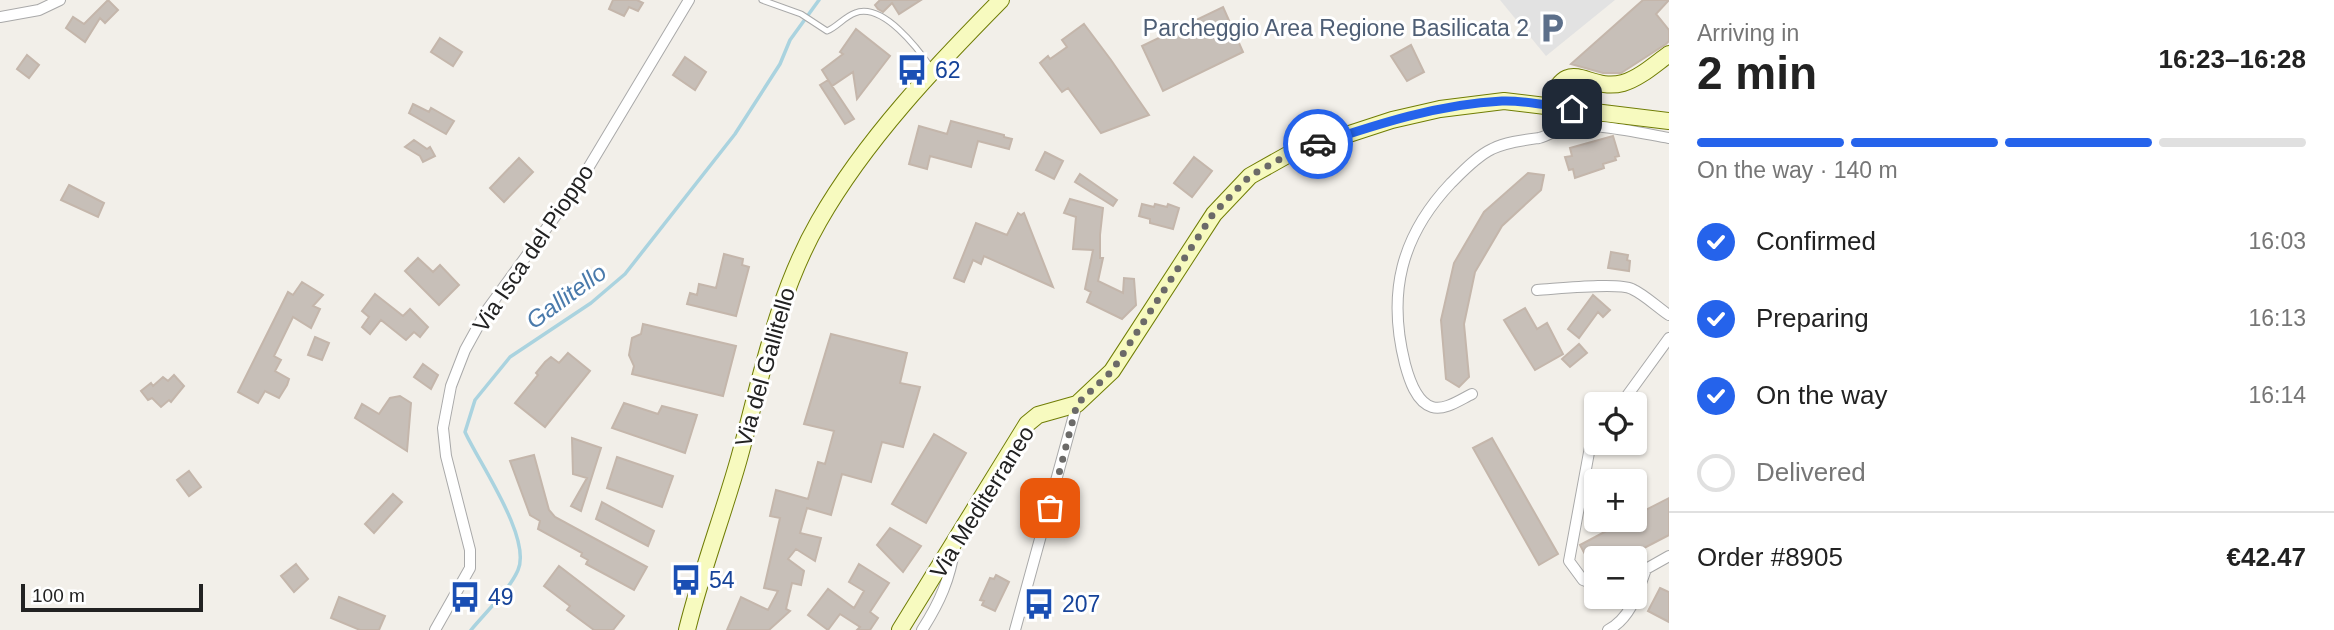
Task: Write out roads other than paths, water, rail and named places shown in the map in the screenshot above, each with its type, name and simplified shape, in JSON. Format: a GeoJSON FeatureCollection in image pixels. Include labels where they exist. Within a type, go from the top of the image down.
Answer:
{"type":"FeatureCollection","features":[{"type":"Feature","properties":{"kind":"street"},"geometry":{"type":"LineString","coordinates":[[0,17],[39,10],[60,0]]}},
{"type":"Feature","properties":{"kind":"street","name":"Via Isca del Pioppo"},"geometry":{"type":"LineString","coordinates":[[435,630],[470,568],[470,550],[446,456],[443,428],[451,386],[465,350],[487,310],[578,186],[689,0]]}},
{"type":"Feature","properties":{"kind":"street","name":"Via del Gallitello"},"geometry":{"type":"LineString","coordinates":[[687,630],[739,458],[773,327],[790,281],[820,220],[859,162],[934,71],[1001,0]]}},
{"type":"Feature","properties":{"kind":"street"},"geometry":{"type":"LineString","coordinates":[[1548,106],[1555,87],[1564,78],[1576,76],[1601,83],[1621,83],[1640,75],[1669,54]]}},
{"type":"Feature","properties":{"kind":"street","name":"Via Mediterraneo"},"geometry":{"type":"LineString","coordinates":[[901,630],[1027,424],[1038,415],[1077,404],[1112,371],[1213,214],[1250,176],[1291,153],[1392,120],[1440,109],[1504,101],[1669,121]]}},
{"type":"Feature","properties":{"kind":"street"},"geometry":{"type":"LineString","coordinates":[[1472,394],[1446,407],[1434,407],[1420,399],[1408,375],[1397,332],[1399,275],[1411,238],[1432,204],[1460,174],[1491,149],[1545,136],[1563,128],[1583,126],[1669,138]]}},
{"type":"Feature","properties":{"kind":"street"},"geometry":{"type":"LineString","coordinates":[[1537,290],[1599,288],[1614,284],[1632,289],[1669,315]]}},
{"type":"Feature","properties":{"kind":"street"},"geometry":{"type":"LineString","coordinates":[[1630,392],[1669,338]]}},
{"type":"Feature","properties":{"kind":"street"},"geometry":{"type":"LineString","coordinates":[[1015,630],[1077,404]]}},
{"type":"Feature","properties":{"kind":"street"},"geometry":{"type":"LineString","coordinates":[[1584,580],[1569,561],[1589,455]]}},
{"type":"Feature","properties":{"kind":"street"},"geometry":{"type":"LineString","coordinates":[[922,630],[951,574],[955,545]]}},
{"type":"Feature","properties":{"kind":"street"},"geometry":{"type":"LineString","coordinates":[[1647,568],[1669,556]]}},
{"type":"Feature","properties":{"kind":"street"},"geometry":{"type":"LineString","coordinates":[[1608,630],[1621,624],[1629,609]]}},
{"type":"Feature","properties":{"kind":"lane"},"geometry":{"type":"LineString","coordinates":[[762,0],[801,14],[815,24],[831,30],[854,13],[870,13],[908,36],[934,71]]}},
{"type":"Feature","properties":{"kind":"waterway","name":"Gallitello"},"geometry":{"type":"LineString","coordinates":[[471,630],[509,585],[518,570],[520,556],[518,539],[511,520],[465,432],[475,400],[510,357],[591,303],[625,274],[735,134],[780,64],[790,40],[819,0]]}},
{"type":"Feature","properties":{"kind":"place","name":"Parcheggio Area Regione Basilicata 2"},"geometry":{"type":"Point","coordinates":[1552,28]}},
{"type":"Feature","properties":{"kind":"place","name":"62"},"geometry":{"type":"Point","coordinates":[912,70]}},
{"type":"Feature","properties":{"kind":"place","name":"54"},"geometry":{"type":"Point","coordinates":[686,580]}},
{"type":"Feature","properties":{"kind":"place","name":"49"},"geometry":{"type":"Point","coordinates":[465,597]}},
{"type":"Feature","properties":{"kind":"place","name":"207"},"geometry":{"type":"Point","coordinates":[1039,604]}}]}
